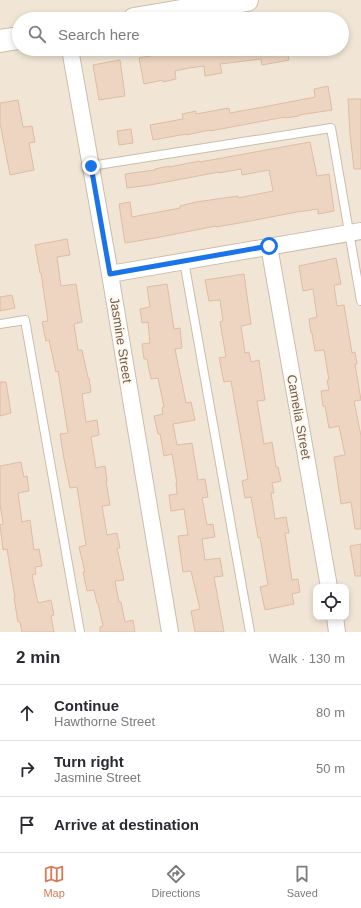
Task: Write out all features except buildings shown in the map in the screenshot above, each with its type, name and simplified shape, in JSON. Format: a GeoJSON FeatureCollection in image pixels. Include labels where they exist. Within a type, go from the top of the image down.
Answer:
{"type":"FeatureCollection","features":[{"type":"Feature","properties":{"kind":"main road"},"geometry":{"type":"LineString","coordinates":[[176,12],[247,0]]}},
{"type":"Feature","properties":{"kind":"main road"},"geometry":{"type":"LineString","coordinates":[[0,41],[12,39]]}},
{"type":"Feature","properties":{"kind":"street","name":"Jasmine Street"},"geometry":{"type":"LineString","coordinates":[[71,56],[110,274],[170,632]]}},
{"type":"Feature","properties":{"kind":"street"},"geometry":{"type":"LineString","coordinates":[[110,274],[356,231]]}},
{"type":"Feature","properties":{"kind":"street","name":"Camelia Street"},"geometry":{"type":"LineString","coordinates":[[269,246],[328,584]]}},
{"type":"Feature","properties":{"kind":"street"},"geometry":{"type":"LineString","coordinates":[[335,620],[337,632]]}},
{"type":"Feature","properties":{"kind":"lane"},"geometry":{"type":"LineString","coordinates":[[91,166],[331,128],[356,231],[361,301]]}},
{"type":"Feature","properties":{"kind":"lane"},"geometry":{"type":"LineString","coordinates":[[184,261],[250,632]]}},
{"type":"Feature","properties":{"kind":"lane"},"geometry":{"type":"LineString","coordinates":[[0,324],[25,320],[80,632]]}},
{"type":"Feature","properties":{"kind":"shaded area"},"geometry":{"type":"Polygon","coordinates":[[[0,0],[361,0],[361,632],[0,632],[0,0]]]}},
{"type":"Feature","properties":{"kind":"route"},"geometry":{"type":"LineString","coordinates":[[91,166],[110,274],[269,246]]}}]}
